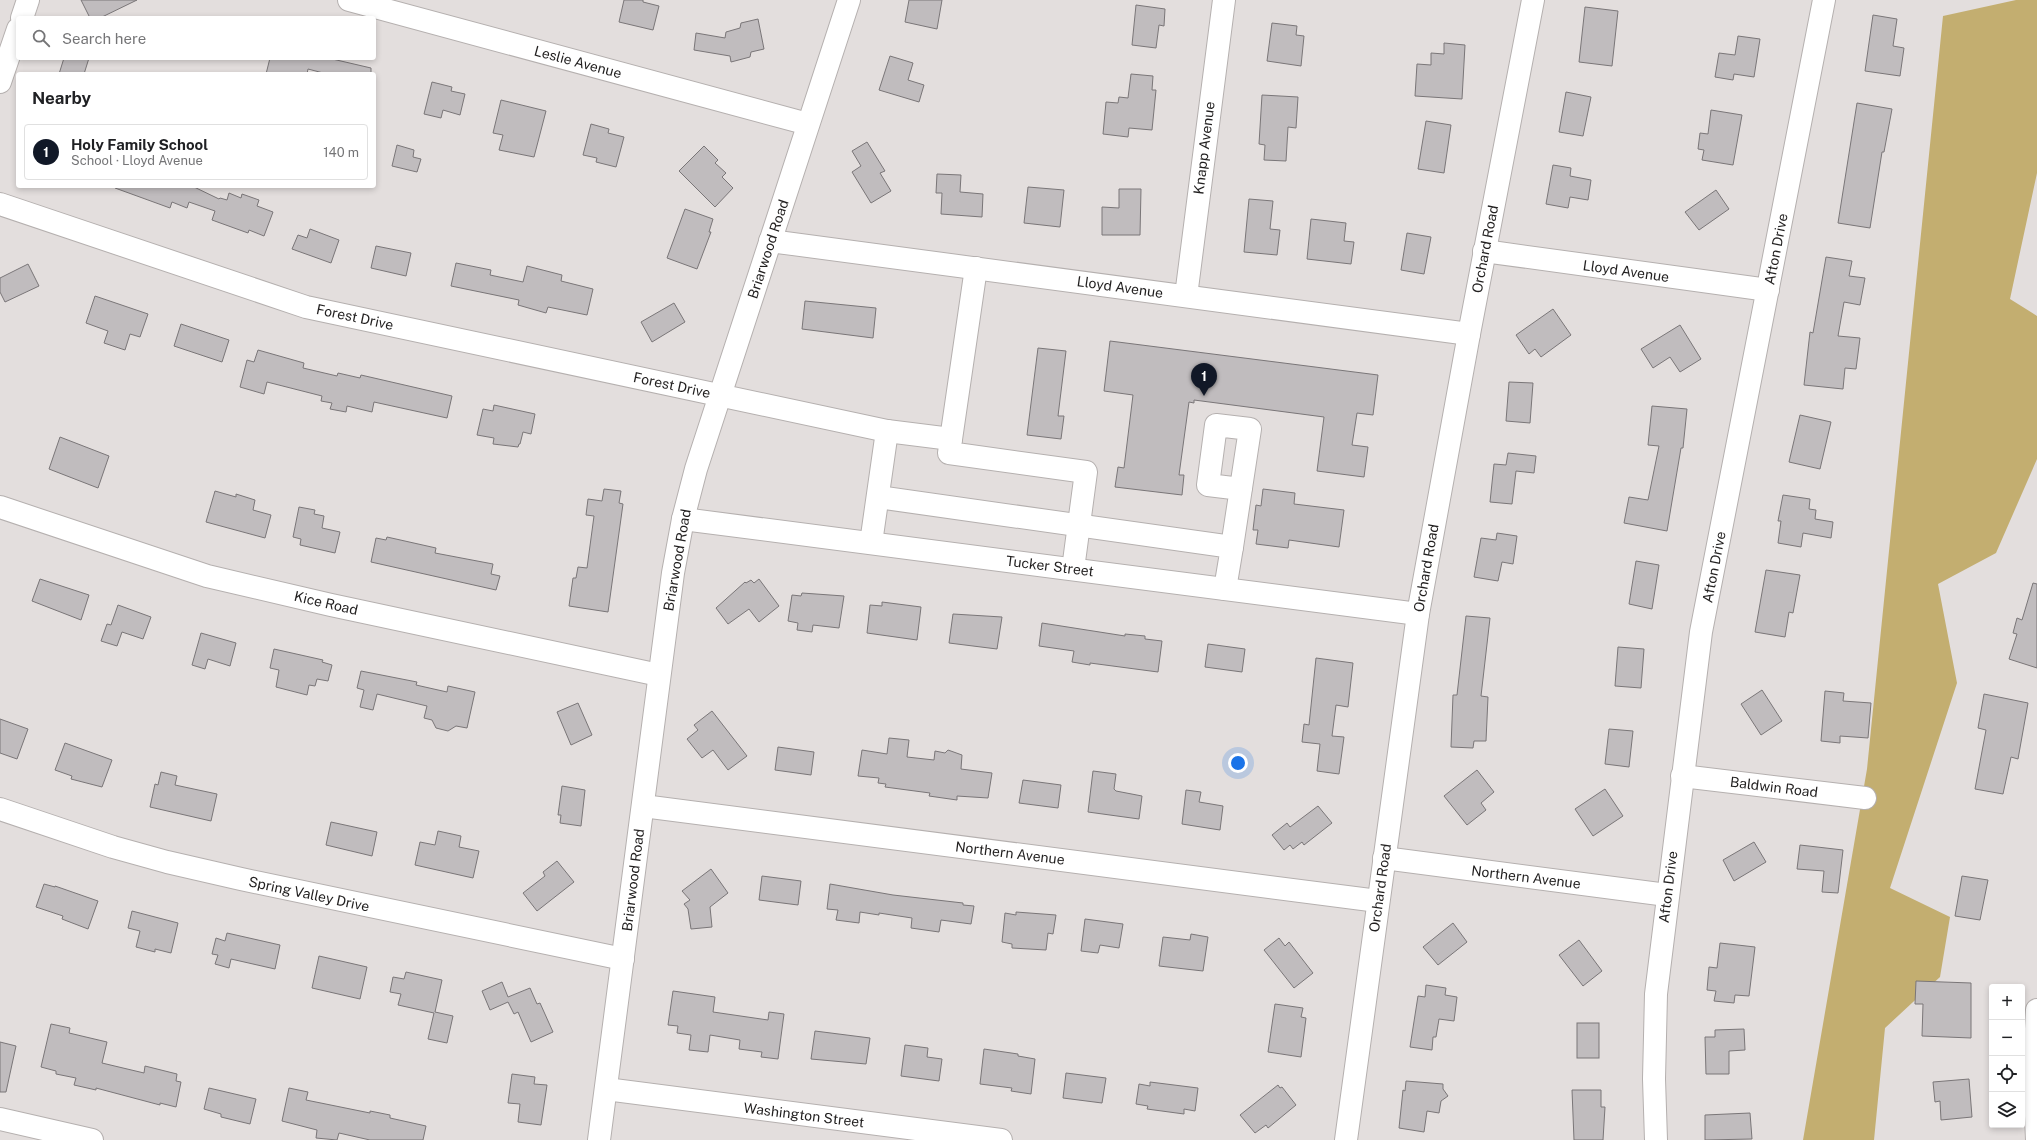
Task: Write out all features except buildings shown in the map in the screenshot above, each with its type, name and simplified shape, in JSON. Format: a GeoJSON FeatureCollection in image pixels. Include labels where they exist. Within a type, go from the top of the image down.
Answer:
{"type":"FeatureCollection","features":[{"type":"Feature","properties":{"kind":"street"},"geometry":{"type":"LineString","coordinates":[[23,16],[28,0]]}},
{"type":"Feature","properties":{"kind":"street","name":"Leslie Avenue"},"geometry":{"type":"LineString","coordinates":[[349,0],[388,5],[808,124]]}},
{"type":"Feature","properties":{"kind":"street","name":"Briarwood Road"},"geometry":{"type":"LineString","coordinates":[[599,1140],[673,573],[683,519],[696,468],[849,0]]}},
{"type":"Feature","properties":{"kind":"street","name":"Knapp Avenue"},"geometry":{"type":"LineString","coordinates":[[1186,296],[1224,0]]}},
{"type":"Feature","properties":{"kind":"street","name":"Orchard Road"},"geometry":{"type":"LineString","coordinates":[[1346,1140],[1418,614],[1484,251],[1533,0]]}},
{"type":"Feature","properties":{"kind":"street","name":"Afton Drive"},"geometry":{"type":"LineString","coordinates":[[1656,1140],[1654,1079],[1656,994],[1667,895],[1701,632],[1824,0]]}},
{"type":"Feature","properties":{"kind":"street"},"geometry":{"type":"LineString","coordinates":[[0,82],[16,35]]}},
{"type":"Feature","properties":{"kind":"street","name":"Forest Drive"},"geometry":{"type":"LineString","coordinates":[[0,204],[306,306],[887,431],[950,439]]}},
{"type":"Feature","properties":{"kind":"street","name":"Lloyd Avenue"},"geometry":{"type":"LineString","coordinates":[[770,241],[1469,334]]}},
{"type":"Feature","properties":{"kind":"street","name":"Lloyd Avenue"},"geometry":{"type":"LineString","coordinates":[[1484,251],[1768,290]]}},
{"type":"Feature","properties":{"kind":"street"},"geometry":{"type":"LineString","coordinates":[[976,268],[949,453],[1086,472],[1073,569]]}},
{"type":"Feature","properties":{"kind":"street"},"geometry":{"type":"LineString","coordinates":[[871,543],[887,431]]}},
{"type":"Feature","properties":{"kind":"street"},"geometry":{"type":"LineString","coordinates":[[1225,589],[1241,489]]}},
{"type":"Feature","properties":{"kind":"street"},"geometry":{"type":"LineString","coordinates":[[878,497],[1232,547]]}},
{"type":"Feature","properties":{"kind":"street","name":"Kice Road"},"geometry":{"type":"LineString","coordinates":[[0,507],[207,576],[331,605],[660,675]]}},
{"type":"Feature","properties":{"kind":"street","name":"Tucker Street"},"geometry":{"type":"LineString","coordinates":[[683,519],[1418,614]]}},
{"type":"Feature","properties":{"kind":"street","name":"Baldwin Road"},"geometry":{"type":"LineString","coordinates":[[1682,776],[1865,798]]}},
{"type":"Feature","properties":{"kind":"street","name":"Northern Avenue"},"geometry":{"type":"LineString","coordinates":[[642,806],[1378,901]]}},
{"type":"Feature","properties":{"kind":"street","name":"Spring Valley Drive"},"geometry":{"type":"LineString","coordinates":[[0,809],[113,847],[167,862],[241,879],[623,959]]}},
{"type":"Feature","properties":{"kind":"street","name":"Northern Avenue"},"geometry":{"type":"LineString","coordinates":[[1384,858],[1667,895]]}},
{"type":"Feature","properties":{"kind":"street"},"geometry":{"type":"LineString","coordinates":[[2037,1010],[2034,1067],[2037,1140]]}},
{"type":"Feature","properties":{"kind":"street","name":"Washington Street"},"geometry":{"type":"LineString","coordinates":[[606,1089],[1002,1140]]}},
{"type":"Feature","properties":{"kind":"street"},"geometry":{"type":"LineString","coordinates":[[0,1119],[90,1140]]}},
{"type":"Feature","properties":{"kind":"shaded area"},"geometry":{"type":"Polygon","coordinates":[[[2016,0],[2037,0],[2037,173],[2010,299],[2037,316],[2037,459],[1996,553],[1938,584],[1957,683],[1890,888],[1950,917],[1940,977],[1885,1028],[1874,1140],[1803,1140],[1867,769],[1943,16],[2016,0]]]}},
{"type":"Feature","properties":{"kind":"place","name":"Holy Family School"},"geometry":{"type":"Point","coordinates":[1204,396]}}]}
